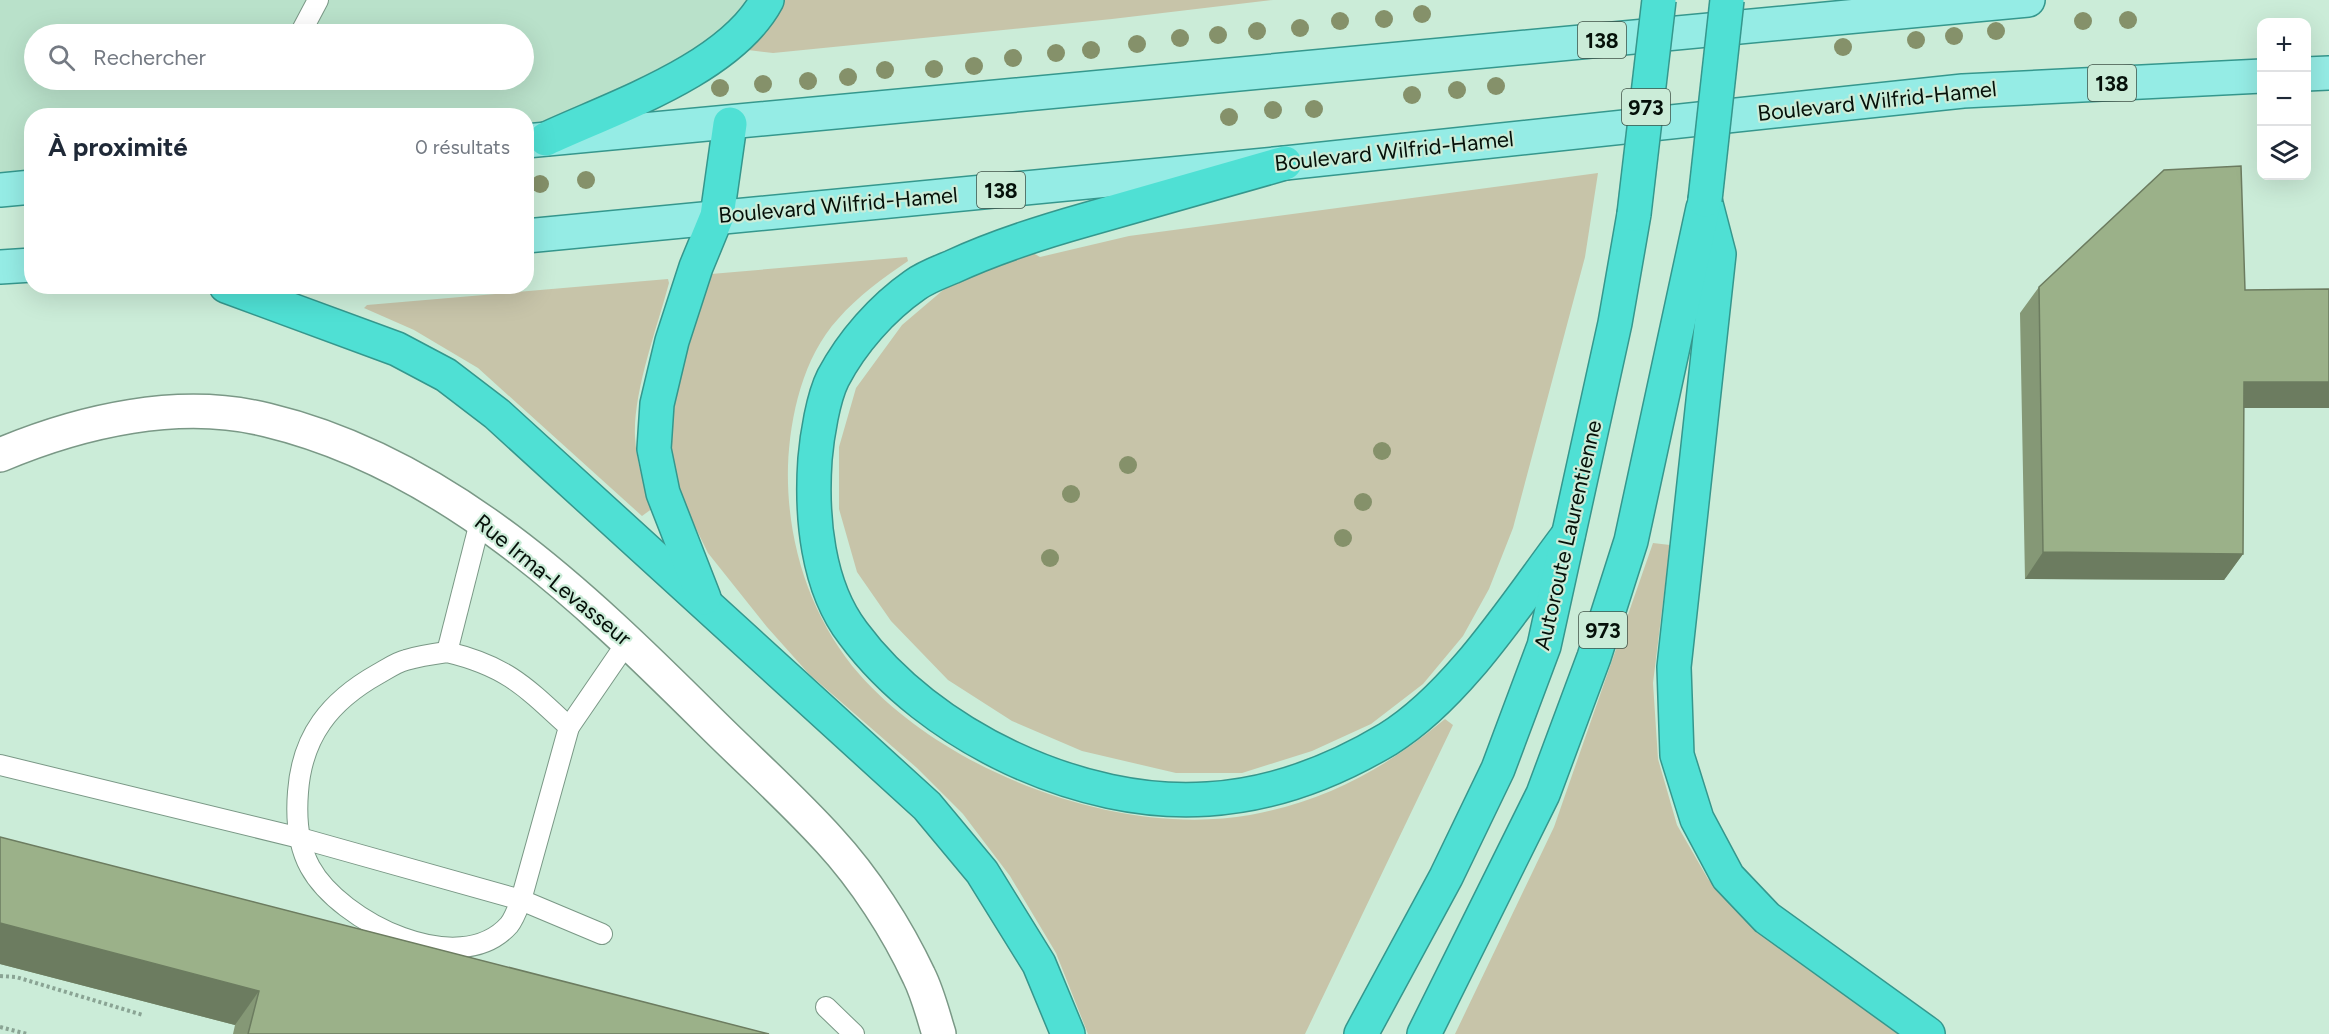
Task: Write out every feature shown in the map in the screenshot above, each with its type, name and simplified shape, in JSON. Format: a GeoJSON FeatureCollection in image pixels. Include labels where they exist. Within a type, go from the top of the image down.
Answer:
{"type":"FeatureCollection","features":[{"type":"Feature","properties":{"kind":"highway"},"geometry":{"type":"LineString","coordinates":[[536,140],[693,71],[728,45],[760,12],[767,0]]}},
{"type":"Feature","properties":{"kind":"highway","name":"Autoroute Laurentienne"},"geometry":{"type":"LineString","coordinates":[[1361,1034],[1446,878],[1498,769],[1544,646],[1615,323],[1634,214],[1659,0]]}},
{"type":"Feature","properties":{"kind":"highway","name":"973"},"geometry":{"type":"LineString","coordinates":[[1424,1034],[1543,794],[1594,657],[1631,541],[1705,200],[1727,0]]}},
{"type":"Feature","properties":{"kind":"highway"},"geometry":{"type":"LineString","coordinates":[[707,606],[663,493],[654,449],[657,404],[672,341],[696,267],[717,216],[730,123]]}},
{"type":"Feature","properties":{"kind":"highway"},"geometry":{"type":"LineString","coordinates":[[1285,163],[993,248],[916,284],[869,326],[831,380],[817,440],[812,502],[824,576],[851,632],[897,682],[958,729],[1017,759],[1074,783],[1140,798],[1207,800],[1269,791],[1332,769],[1390,738],[1432,704],[1482,649],[1568,535]]}},
{"type":"Feature","properties":{"kind":"highway"},"geometry":{"type":"LineString","coordinates":[[1705,200],[1719,254],[1674,667],[1677,756],[1697,819],[1728,877],[1767,918],[1928,1034]]}},
{"type":"Feature","properties":{"kind":"highway"},"geometry":{"type":"LineString","coordinates":[[248,294],[398,350],[446,375],[497,414],[927,806],[982,872],[1040,964],[1068,1034]]}},
{"type":"Feature","properties":{"kind":"main road","name":"138"},"geometry":{"type":"LineString","coordinates":[[536,140],[2028,0]]}},
{"type":"Feature","properties":{"kind":"main road"},"geometry":{"type":"LineString","coordinates":[[2311,74],[2329,73]]}},
{"type":"Feature","properties":{"kind":"main road","name":"Boulevard Wilfrid-Hamel"},"geometry":{"type":"LineString","coordinates":[[534,235],[1285,163],[1963,91],[2257,76]]}},
{"type":"Feature","properties":{"kind":"main road"},"geometry":{"type":"LineString","coordinates":[[0,190],[24,188]]}},
{"type":"Feature","properties":{"kind":"main road"},"geometry":{"type":"LineString","coordinates":[[0,267],[24,266]]}},
{"type":"Feature","properties":{"kind":"street","name":"Rue Irma-Levasseur"},"geometry":{"type":"LineString","coordinates":[[0,455],[54,436],[112,421],[164,412],[205,411],[265,419],[329,439],[398,471],[481,518],[560,581],[628,640],[830,841],[878,904],[920,978],[939,1034]]}},
{"type":"Feature","properties":{"kind":"lane"},"geometry":{"type":"LineString","coordinates":[[305,24],[318,0]]}},
{"type":"Feature","properties":{"kind":"lane"},"geometry":{"type":"LineString","coordinates":[[447,652],[481,518]]}},
{"type":"Feature","properties":{"kind":"lane"},"geometry":{"type":"LineString","coordinates":[[569,727],[519,681],[481,660],[447,652],[404,660],[358,685],[323,716],[309,744],[299,777],[297,808],[300,838],[311,868],[344,906],[385,932],[427,946],[456,948],[484,942],[509,924],[521,900],[569,727],[628,640]]}},
{"type":"Feature","properties":{"kind":"lane"},"geometry":{"type":"LineString","coordinates":[[0,765],[300,838],[521,900],[602,934]]}},
{"type":"Feature","properties":{"kind":"lane"},"geometry":{"type":"LineString","coordinates":[[826,1007],[854,1034]]}},
{"type":"Feature","properties":{"kind":"path"},"geometry":{"type":"LineString","coordinates":[[0,976],[16,977],[143,1015]]}},
{"type":"Feature","properties":{"kind":"path"},"geometry":{"type":"LineString","coordinates":[[0,1026],[27,1034]]}},
{"type":"Feature","properties":{"kind":"shaded area"},"geometry":{"type":"Polygon","coordinates":[[[0,0],[767,0],[728,45],[534,138],[534,108],[24,108],[24,188],[0,190],[0,0]]]}},
{"type":"Feature","properties":{"kind":"shaded area"},"geometry":{"type":"Polygon","coordinates":[[[779,0],[1273,0],[1112,19],[773,53],[740,49],[779,0]]]}},
{"type":"Feature","properties":{"kind":"shaded area"},"geometry":{"type":"Polygon","coordinates":[[[1598,173],[1585,257],[1513,528],[1489,589],[1463,636],[1423,684],[1371,724],[1312,751],[1242,773],[1176,773],[1082,751],[1012,721],[948,680],[891,621],[857,572],[839,509],[839,447],[856,388],[902,325],[949,285],[1028,250],[1040,257],[1129,236],[1598,173]]]}},
{"type":"Feature","properties":{"kind":"shaded area"},"geometry":{"type":"Polygon","coordinates":[[[907,257],[908,261],[871,288],[838,319],[816,351],[807,369],[795,408],[788,466],[791,522],[804,577],[815,604],[842,653],[860,675],[896,710],[939,741],[987,768],[1039,790],[1092,807],[1146,817],[1199,820],[1250,815],[1305,801],[1378,767],[1423,737],[1445,719],[1453,725],[1305,1034],[1088,1034],[1056,953],[1010,876],[963,814],[917,768],[809,674],[767,627],[708,553],[679,494],[669,451],[671,403],[711,274],[907,257]]]}},
{"type":"Feature","properties":{"kind":"shaded area"},"geometry":{"type":"Polygon","coordinates":[[[668,279],[669,283],[642,380],[635,419],[639,464],[653,508],[642,516],[478,368],[414,330],[364,308],[367,305],[494,294],[534,294],[534,291],[668,279]]]}},
{"type":"Feature","properties":{"kind":"shaded area"},"geometry":{"type":"Polygon","coordinates":[[[1653,543],[1670,545],[1653,683],[1658,759],[1677,825],[1708,879],[1749,924],[1901,1034],[1455,1034],[1554,827],[1653,543]]]}},
{"type":"Feature","properties":{"kind":"building"},"geometry":{"type":"Polygon","coordinates":[[[2241,166],[2245,290],[2329,289],[2329,382],[2244,382],[2243,554],[2043,552],[2039,287],[2164,170],[2241,166]]]}},
{"type":"Feature","properties":{"kind":"building"},"geometry":{"type":"Polygon","coordinates":[[[0,837],[769,1034],[248,1034],[259,991],[0,923],[0,837]]]}}]}
